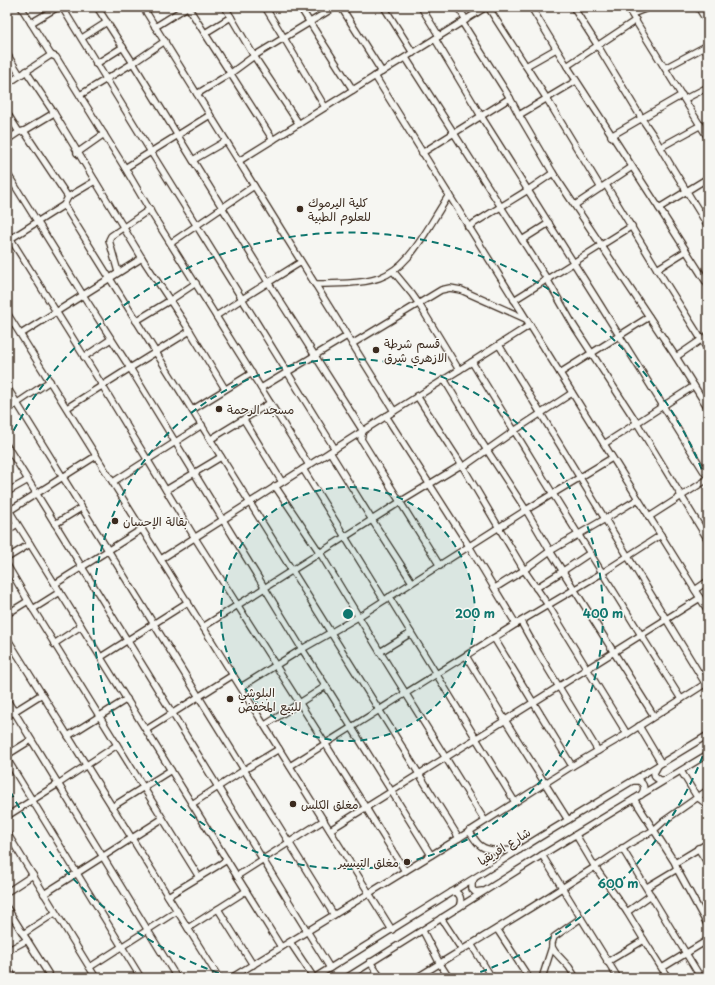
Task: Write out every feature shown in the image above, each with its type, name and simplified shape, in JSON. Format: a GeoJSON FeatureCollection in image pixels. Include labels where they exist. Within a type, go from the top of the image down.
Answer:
{"type":"FeatureCollection","features":[{"type":"Feature","properties":{"kind":"street"},"geometry":{"type":"LineString","coordinates":[[21,7],[51,55],[56,57],[80,95],[309,465]]}},
{"type":"Feature","properties":{"kind":"street"},"geometry":{"type":"LineString","coordinates":[[31,23],[58,7]]}},
{"type":"Feature","properties":{"kind":"street"},"geometry":{"type":"LineString","coordinates":[[62,7],[150,152],[242,298],[287,372],[372,520],[412,582]]}},
{"type":"Feature","properties":{"kind":"street"},"geometry":{"type":"LineString","coordinates":[[97,7],[268,282],[363,431],[361,440],[440,566]]}},
{"type":"Feature","properties":{"kind":"street"},"geometry":{"type":"LineString","coordinates":[[144,7],[394,411]]}},
{"type":"Feature","properties":{"kind":"street"},"geometry":{"type":"LineString","coordinates":[[155,27],[187,7],[273,140]]}},
{"type":"Feature","properties":{"kind":"street"},"geometry":{"type":"LineString","coordinates":[[225,7],[254,56],[299,124]]}},
{"type":"Feature","properties":{"kind":"street"},"geometry":{"type":"LineString","coordinates":[[265,7],[325,107]]}},
{"type":"Feature","properties":{"kind":"street"},"geometry":{"type":"LineString","coordinates":[[300,7],[353,90]]}},
{"type":"Feature","properties":{"kind":"street"},"geometry":{"type":"LineString","coordinates":[[197,94],[231,73],[254,56],[335,7]]}},
{"type":"Feature","properties":{"kind":"street"},"geometry":{"type":"LineString","coordinates":[[341,7],[382,72]]}},
{"type":"Feature","properties":{"kind":"street"},"geometry":{"type":"LineString","coordinates":[[384,7],[413,53]]}},
{"type":"Feature","properties":{"kind":"street"},"geometry":{"type":"LineString","coordinates":[[421,7],[481,116],[708,478],[649,517]]}},
{"type":"Feature","properties":{"kind":"street"},"geometry":{"type":"LineString","coordinates":[[458,7],[464,21],[553,173],[707,405]]}},
{"type":"Feature","properties":{"kind":"street"},"geometry":{"type":"LineString","coordinates":[[239,161],[487,7],[603,186],[632,226],[708,350]]}},
{"type":"Feature","properties":{"kind":"street"},"geometry":{"type":"LineString","coordinates":[[531,7],[611,136],[707,282]]}},
{"type":"Feature","properties":{"kind":"street"},"geometry":{"type":"LineString","coordinates":[[572,7],[661,147],[708,226]]}},
{"type":"Feature","properties":{"kind":"street"},"geometry":{"type":"LineString","coordinates":[[628,7],[700,126],[707,135]]}},
{"type":"Feature","properties":{"kind":"street"},"geometry":{"type":"LineString","coordinates":[[632,14],[650,7]]}},
{"type":"Feature","properties":{"kind":"street"},"geometry":{"type":"LineString","coordinates":[[698,7],[708,23]]}},
{"type":"Feature","properties":{"kind":"street"},"geometry":{"type":"LineString","coordinates":[[205,33],[231,17]]}},
{"type":"Feature","properties":{"kind":"street"},"geometry":{"type":"LineString","coordinates":[[567,66],[636,20]]}},
{"type":"Feature","properties":{"kind":"street"},"geometry":{"type":"LineString","coordinates":[[82,38],[107,22]]}},
{"type":"Feature","properties":{"kind":"street"},"geometry":{"type":"LineString","coordinates":[[80,95],[133,63],[164,41]]}},
{"type":"Feature","properties":{"kind":"street"},"geometry":{"type":"LineString","coordinates":[[665,68],[708,45]]}},
{"type":"Feature","properties":{"kind":"street"},"geometry":{"type":"LineString","coordinates":[[96,64],[123,47]]}},
{"type":"Feature","properties":{"kind":"street"},"geometry":{"type":"LineString","coordinates":[[526,66],[556,49]]}},
{"type":"Feature","properties":{"kind":"street"},"geometry":{"type":"LineString","coordinates":[[7,54],[54,113],[142,258],[190,331],[225,389]]}},
{"type":"Feature","properties":{"kind":"street"},"geometry":{"type":"LineString","coordinates":[[7,84],[51,55]]}},
{"type":"Feature","properties":{"kind":"street"},"geometry":{"type":"LineString","coordinates":[[406,58],[547,279],[708,540]]}},
{"type":"Feature","properties":{"kind":"street"},"geometry":{"type":"LineString","coordinates":[[375,76],[708,611]]}},
{"type":"Feature","properties":{"kind":"street"},"geometry":{"type":"LineString","coordinates":[[519,115],[576,81]]}},
{"type":"Feature","properties":{"kind":"street"},"geometry":{"type":"LineString","coordinates":[[611,136],[683,97],[708,87]]}},
{"type":"Feature","properties":{"kind":"street"},"geometry":{"type":"LineString","coordinates":[[422,153],[510,98]]}},
{"type":"Feature","properties":{"kind":"street"},"geometry":{"type":"LineString","coordinates":[[7,113],[68,197]]}},
{"type":"Feature","properties":{"kind":"street"},"geometry":{"type":"LineString","coordinates":[[7,140],[54,113]]}},
{"type":"Feature","properties":{"kind":"street"},"geometry":{"type":"LineString","coordinates":[[125,168],[210,115]]}},
{"type":"Feature","properties":{"kind":"street"},"geometry":{"type":"LineString","coordinates":[[661,147],[700,126]]}},
{"type":"Feature","properties":{"kind":"street"},"geometry":{"type":"LineString","coordinates":[[77,153],[104,134]]}},
{"type":"Feature","properties":{"kind":"street"},"geometry":{"type":"LineString","coordinates":[[193,160],[226,141]]}},
{"type":"Feature","properties":{"kind":"street"},"geometry":{"type":"LineString","coordinates":[[575,205],[632,167]]}},
{"type":"Feature","properties":{"kind":"street"},"geometry":{"type":"LineString","coordinates":[[7,173],[130,368],[264,588],[431,855]]}},
{"type":"Feature","properties":{"kind":"street"},"geometry":{"type":"LineString","coordinates":[[468,227],[553,173]]}},
{"type":"Feature","properties":{"kind":"street"},"geometry":{"type":"LineString","coordinates":[[659,208],[708,178]]}},
{"type":"Feature","properties":{"kind":"street"},"geometry":{"type":"LineString","coordinates":[[9,240],[64,205],[68,197],[95,181]]}},
{"type":"Feature","properties":{"kind":"street"},"geometry":{"type":"LineString","coordinates":[[171,243],[254,186]]}},
{"type":"Feature","properties":{"kind":"street"},"geometry":{"type":"LineString","coordinates":[[315,284],[340,284],[378,279],[393,271],[405,261],[412,252],[448,195]]}},
{"type":"Feature","properties":{"kind":"street"},"geometry":{"type":"LineString","coordinates":[[64,205],[459,838]]}},
{"type":"Feature","properties":{"kind":"street"},"geometry":{"type":"LineString","coordinates":[[118,272],[109,240],[111,236],[150,209]]}},
{"type":"Feature","properties":{"kind":"street"},"geometry":{"type":"LineString","coordinates":[[522,240],[549,223]]}},
{"type":"Feature","properties":{"kind":"street"},"geometry":{"type":"LineString","coordinates":[[514,300],[632,226]]}},
{"type":"Feature","properties":{"kind":"street"},"geometry":{"type":"LineString","coordinates":[[7,233],[9,240],[148,459],[194,538],[238,604],[405,871]]}},
{"type":"Feature","properties":{"kind":"street"},"geometry":{"type":"LineString","coordinates":[[657,269],[686,251]]}},
{"type":"Feature","properties":{"kind":"street"},"geometry":{"type":"LineString","coordinates":[[21,334],[142,258]]}},
{"type":"Feature","properties":{"kind":"street"},"geometry":{"type":"LineString","coordinates":[[216,316],[242,298],[301,262]]}},
{"type":"Feature","properties":{"kind":"street"},"geometry":{"type":"LineString","coordinates":[[393,271],[419,304],[459,370]]}},
{"type":"Feature","properties":{"kind":"street"},"geometry":{"type":"LineString","coordinates":[[136,320],[196,283]]}},
{"type":"Feature","properties":{"kind":"street"},"geometry":{"type":"LineString","coordinates":[[352,344],[441,290],[450,288],[461,290],[526,319]]}},
{"type":"Feature","properties":{"kind":"street"},"geometry":{"type":"LineString","coordinates":[[7,313],[392,930]]}},
{"type":"Feature","properties":{"kind":"street"},"geometry":{"type":"LineString","coordinates":[[560,373],[649,317]]}},
{"type":"Feature","properties":{"kind":"street"},"geometry":{"type":"LineString","coordinates":[[161,559],[530,325]]}},
{"type":"Feature","properties":{"kind":"street"},"geometry":{"type":"LineString","coordinates":[[67,408],[190,331]]}},
{"type":"Feature","properties":{"kind":"street"},"geometry":{"type":"LineString","coordinates":[[261,388],[347,336]]}},
{"type":"Feature","properties":{"kind":"street"},"geometry":{"type":"LineString","coordinates":[[676,357],[708,336]]}},
{"type":"Feature","properties":{"kind":"street"},"geometry":{"type":"LineString","coordinates":[[84,357],[111,339]]}},
{"type":"Feature","properties":{"kind":"street"},"geometry":{"type":"LineString","coordinates":[[231,978],[459,838],[572,766],[627,734],[707,682],[666,619],[499,345]]}},
{"type":"Feature","properties":{"kind":"street"},"geometry":{"type":"LineString","coordinates":[[472,362],[680,699]]}},
{"type":"Feature","properties":{"kind":"street"},"geometry":{"type":"LineString","coordinates":[[192,410],[252,373]]}},
{"type":"Feature","properties":{"kind":"street"},"geometry":{"type":"LineString","coordinates":[[444,379],[654,716]]}},
{"type":"Feature","properties":{"kind":"street"},"geometry":{"type":"LineString","coordinates":[[7,410],[50,381]]}},
{"type":"Feature","properties":{"kind":"street"},"geometry":{"type":"LineString","coordinates":[[604,444],[694,386]]}},
{"type":"Feature","properties":{"kind":"street"},"geometry":{"type":"LineString","coordinates":[[7,387],[334,915]]}},
{"type":"Feature","properties":{"kind":"street"},"geometry":{"type":"LineString","coordinates":[[203,627],[400,502],[462,466],[572,393]]}},
{"type":"Feature","properties":{"kind":"street"},"geometry":{"type":"LineString","coordinates":[[417,396],[462,466],[524,570],[548,605],[627,734]]}},
{"type":"Feature","properties":{"kind":"street"},"geometry":{"type":"LineString","coordinates":[[210,439],[244,420],[270,403]]}},
{"type":"Feature","properties":{"kind":"street"},"geometry":{"type":"LineString","coordinates":[[386,416],[494,588],[539,654],[598,751]]}},
{"type":"Feature","properties":{"kind":"street"},"geometry":{"type":"LineString","coordinates":[[244,420],[282,482]]}},
{"type":"Feature","properties":{"kind":"street"},"geometry":{"type":"LineString","coordinates":[[113,482],[202,425]]}},
{"type":"Feature","properties":{"kind":"street"},"geometry":{"type":"LineString","coordinates":[[7,446],[330,968]]}},
{"type":"Feature","properties":{"kind":"street"},"geometry":{"type":"LineString","coordinates":[[96,456],[36,494],[8,509],[281,947]]}},
{"type":"Feature","properties":{"kind":"street"},"geometry":{"type":"LineString","coordinates":[[166,490],[221,457]]}},
{"type":"Feature","properties":{"kind":"street"},"geometry":{"type":"LineString","coordinates":[[241,687],[302,649],[358,617],[526,510],[612,458]]}},
{"type":"Feature","properties":{"kind":"street"},"geometry":{"type":"LineString","coordinates":[[303,469],[345,537],[411,633],[515,802]]}},
{"type":"Feature","properties":{"kind":"street"},"geometry":{"type":"LineString","coordinates":[[7,492],[28,480]]}},
{"type":"Feature","properties":{"kind":"street"},"geometry":{"type":"LineString","coordinates":[[275,486],[320,553],[485,821]]}},
{"type":"Feature","properties":{"kind":"street"},"geometry":{"type":"LineString","coordinates":[[494,588],[524,570],[550,551],[638,499]]}},
{"type":"Feature","properties":{"kind":"street"},"geometry":{"type":"LineString","coordinates":[[55,524],[81,508]]}},
{"type":"Feature","properties":{"kind":"street"},"geometry":{"type":"LineString","coordinates":[[7,531],[17,524]]}},
{"type":"Feature","properties":{"kind":"street"},"geometry":{"type":"LineString","coordinates":[[55,584],[142,529]]}},
{"type":"Feature","properties":{"kind":"street"},"geometry":{"type":"LineString","coordinates":[[290,766],[494,638],[628,557],[661,535]]}},
{"type":"Feature","properties":{"kind":"street"},"geometry":{"type":"LineString","coordinates":[[7,558],[30,544]]}},
{"type":"Feature","properties":{"kind":"street"},"geometry":{"type":"LineString","coordinates":[[536,588],[590,553]]}},
{"type":"Feature","properties":{"kind":"street"},"geometry":{"type":"LineString","coordinates":[[7,565],[198,877]]}},
{"type":"Feature","properties":{"kind":"street"},"geometry":{"type":"LineString","coordinates":[[695,590],[708,581]]}},
{"type":"Feature","properties":{"kind":"street"},"geometry":{"type":"LineString","coordinates":[[33,609],[60,592]]}},
{"type":"Feature","properties":{"kind":"street"},"geometry":{"type":"LineString","coordinates":[[330,830],[700,598]]}},
{"type":"Feature","properties":{"kind":"street"},"geometry":{"type":"LineString","coordinates":[[7,614],[28,601]]}},
{"type":"Feature","properties":{"kind":"street"},"geometry":{"type":"LineString","coordinates":[[101,657],[188,602]]}},
{"type":"Feature","properties":{"kind":"street"},"geometry":{"type":"LineString","coordinates":[[54,644],[81,626]]}},
{"type":"Feature","properties":{"kind":"street"},"geometry":{"type":"LineString","coordinates":[[380,652],[411,633]]}},
{"type":"Feature","properties":{"kind":"street"},"geometry":{"type":"LineString","coordinates":[[7,638],[219,978]]}},
{"type":"Feature","properties":{"kind":"street"},"geometry":{"type":"LineString","coordinates":[[494,638],[572,766]]}},
{"type":"Feature","properties":{"kind":"street"},"geometry":{"type":"LineString","coordinates":[[466,656],[568,820]]}},
{"type":"Feature","properties":{"kind":"street"},"geometry":{"type":"LineString","coordinates":[[146,730],[234,675]]}},
{"type":"Feature","properties":{"kind":"street"},"geometry":{"type":"LineString","coordinates":[[265,725],[326,686]]}},
{"type":"Feature","properties":{"kind":"street"},"geometry":{"type":"LineString","coordinates":[[7,716],[42,694]]}},
{"type":"Feature","properties":{"kind":"street"},"geometry":{"type":"LineString","coordinates":[[68,736],[127,699]]}},
{"type":"Feature","properties":{"kind":"street"},"geometry":{"type":"LineString","coordinates":[[7,700],[177,978]]}},
{"type":"Feature","properties":{"kind":"street"},"geometry":{"type":"LineString","coordinates":[[639,726],[660,764],[655,770],[655,777],[661,781],[668,779]]}},
{"type":"Feature","properties":{"kind":"street","name":"شارع افريقيا"},"geometry":{"type":"LineString","coordinates":[[314,978],[519,850],[708,735]]}},
{"type":"Feature","properties":{"kind":"street"},"geometry":{"type":"LineString","coordinates":[[7,755],[31,740]]}},
{"type":"Feature","properties":{"kind":"street"},"geometry":{"type":"LineString","coordinates":[[7,816],[87,766],[117,745]]}},
{"type":"Feature","properties":{"kind":"street"},"geometry":{"type":"LineString","coordinates":[[192,804],[279,748]]}},
{"type":"Feature","properties":{"kind":"street"},"geometry":{"type":"LineString","coordinates":[[346,978],[542,855],[708,754]]}},
{"type":"Feature","properties":{"kind":"street"},"geometry":{"type":"LineString","coordinates":[[7,759],[141,978]]}},
{"type":"Feature","properties":{"kind":"street"},"geometry":{"type":"LineString","coordinates":[[112,807],[171,770]]}},
{"type":"Feature","properties":{"kind":"street"},"geometry":{"type":"LineString","coordinates":[[681,771],[697,797],[708,805]]}},
{"type":"Feature","properties":{"kind":"street"},"geometry":{"type":"LineString","coordinates":[[632,781],[639,780],[644,786],[644,791],[637,798]]}},
{"type":"Feature","properties":{"kind":"street"},"geometry":{"type":"LineString","coordinates":[[416,978],[562,888],[622,848],[654,830],[664,821],[708,790]]}},
{"type":"Feature","properties":{"kind":"street"},"geometry":{"type":"LineString","coordinates":[[637,798],[654,830],[675,863],[708,926]]}},
{"type":"Feature","properties":{"kind":"street"},"geometry":{"type":"LineString","coordinates":[[44,894],[162,818]]}},
{"type":"Feature","properties":{"kind":"street"},"geometry":{"type":"LineString","coordinates":[[237,876],[324,820]]}},
{"type":"Feature","properties":{"kind":"street"},"geometry":{"type":"LineString","coordinates":[[469,831],[484,848],[494,850],[519,850]]}},
{"type":"Feature","properties":{"kind":"street"},"geometry":{"type":"LineString","coordinates":[[7,835],[90,967],[94,977]]}},
{"type":"Feature","properties":{"kind":"street"},"geometry":{"type":"LineString","coordinates":[[576,835],[595,867],[627,912],[668,978]]}},
{"type":"Feature","properties":{"kind":"street"},"geometry":{"type":"LineString","coordinates":[[675,863],[708,843]]}},
{"type":"Feature","properties":{"kind":"street"},"geometry":{"type":"LineString","coordinates":[[622,848],[701,978]]}},
{"type":"Feature","properties":{"kind":"street"},"geometry":{"type":"LineString","coordinates":[[698,848],[708,864]]}},
{"type":"Feature","properties":{"kind":"street"},"geometry":{"type":"LineString","coordinates":[[542,855],[618,978]]}},
{"type":"Feature","properties":{"kind":"street"},"geometry":{"type":"LineString","coordinates":[[168,896],[227,860]]}},
{"type":"Feature","properties":{"kind":"street"},"geometry":{"type":"LineString","coordinates":[[647,887],[677,869]]}},
{"type":"Feature","properties":{"kind":"street"},"geometry":{"type":"LineString","coordinates":[[7,892],[33,876]]}},
{"type":"Feature","properties":{"kind":"street"},"geometry":{"type":"LineString","coordinates":[[476,877],[472,885],[473,890],[478,892],[485,891]]}},
{"type":"Feature","properties":{"kind":"street"},"geometry":{"type":"LineString","coordinates":[[188,928],[246,891]]}},
{"type":"Feature","properties":{"kind":"street"},"geometry":{"type":"LineString","coordinates":[[451,892],[457,893],[460,896],[461,899],[458,907]]}},
{"type":"Feature","properties":{"kind":"street"},"geometry":{"type":"LineString","coordinates":[[627,912],[651,895]]}},
{"type":"Feature","properties":{"kind":"street"},"geometry":{"type":"LineString","coordinates":[[7,908],[51,978]]}},
{"type":"Feature","properties":{"kind":"street"},"geometry":{"type":"LineString","coordinates":[[218,909],[253,965]]}},
{"type":"Feature","properties":{"kind":"street"},"geometry":{"type":"LineString","coordinates":[[90,967],[177,912]]}},
{"type":"Feature","properties":{"kind":"street"},"geometry":{"type":"LineString","coordinates":[[23,934],[55,913]]}},
{"type":"Feature","properties":{"kind":"street"},"geometry":{"type":"LineString","coordinates":[[441,918],[462,950]]}},
{"type":"Feature","properties":{"kind":"street"},"geometry":{"type":"LineString","coordinates":[[542,978],[554,936],[581,918]]}},
{"type":"Feature","properties":{"kind":"street"},"geometry":{"type":"LineString","coordinates":[[496,929],[529,978]]}},
{"type":"Feature","properties":{"kind":"street"},"geometry":{"type":"LineString","coordinates":[[422,931],[449,978]]}},
{"type":"Feature","properties":{"kind":"street"},"geometry":{"type":"LineString","coordinates":[[7,951],[27,940]]}},
{"type":"Feature","properties":{"kind":"street"},"geometry":{"type":"LineString","coordinates":[[607,962],[644,940]]}},
{"type":"Feature","properties":{"kind":"street"},"geometry":{"type":"LineString","coordinates":[[662,968],[708,940]]}},
{"type":"Feature","properties":{"kind":"street"},"geometry":{"type":"LineString","coordinates":[[290,942],[314,978]]}},
{"type":"Feature","properties":{"kind":"street"},"geometry":{"type":"LineString","coordinates":[[472,944],[492,978]]}},
{"type":"Feature","properties":{"kind":"street"},"geometry":{"type":"LineString","coordinates":[[552,947],[576,978]]}},
{"type":"Feature","properties":{"kind":"street"},"geometry":{"type":"LineString","coordinates":[[370,962],[381,978]]}},
{"type":"Feature","properties":{"kind":"street"},"geometry":{"type":"LineString","coordinates":[[7,966],[14,978]]}},
{"type":"Feature","properties":{"kind":"place","name":"كلية اليرموك للعلوم الطبية"},"geometry":{"type":"Point","coordinates":[300,209]}},
{"type":"Feature","properties":{"kind":"place","name":"قسم شرطة الازهري شرق"},"geometry":{"type":"Point","coordinates":[376,350]}},
{"type":"Feature","properties":{"kind":"place","name":"مسجد الرحمة"},"geometry":{"type":"Point","coordinates":[219,409]}},
{"type":"Feature","properties":{"kind":"place","name":"بقالة الإحسان"},"geometry":{"type":"Point","coordinates":[115,521]}},
{"type":"Feature","properties":{"kind":"place","name":"البلوشي للبيع المخفض"},"geometry":{"type":"Point","coordinates":[230,699]}},
{"type":"Feature","properties":{"kind":"place","name":"مغلق الكلس"},"geometry":{"type":"Point","coordinates":[293,804]}},
{"type":"Feature","properties":{"kind":"place","name":"مغلق التيسير"},"geometry":{"type":"Point","coordinates":[407,862]}}]}
